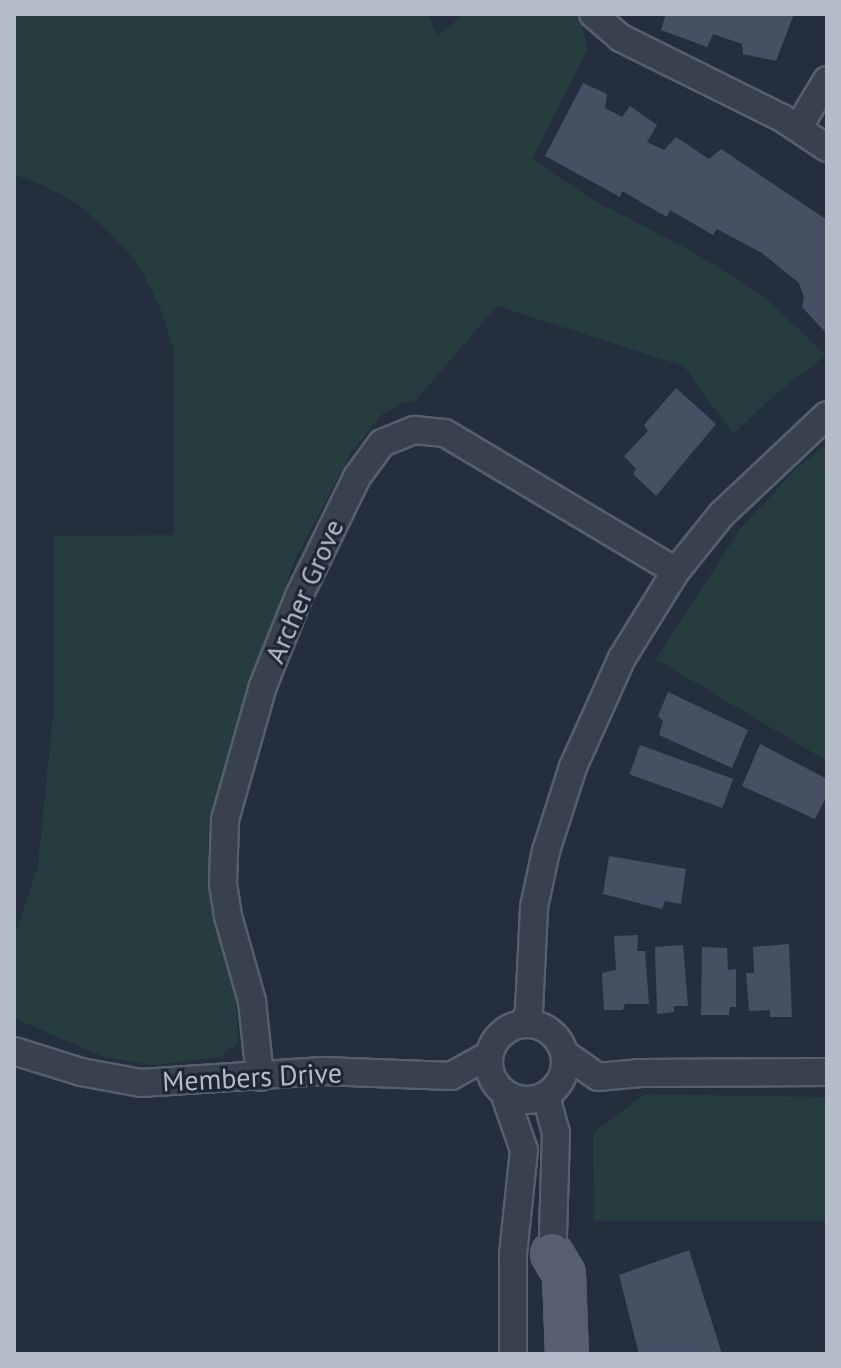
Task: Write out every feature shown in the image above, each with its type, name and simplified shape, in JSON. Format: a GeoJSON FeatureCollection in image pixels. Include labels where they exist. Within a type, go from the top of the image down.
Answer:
{"type":"FeatureCollection","features":[{"type":"Feature","properties":{"kind":"main road"},"geometry":{"type":"LineString","coordinates":[[552,1254],[564,1274],[567,1354]]}},
{"type":"Feature","properties":{"kind":"street"},"geometry":{"type":"LineString","coordinates":[[593,14],[621,38],[798,128],[827,148]]}},
{"type":"Feature","properties":{"kind":"street"},"geometry":{"type":"LineString","coordinates":[[798,128],[827,80]]}},
{"type":"Feature","properties":{"kind":"street"},"geometry":{"type":"LineString","coordinates":[[524,1024],[529,1011],[534,907],[560,802],[622,658],[676,571],[756,478],[827,415]]}},
{"type":"Feature","properties":{"kind":"street","name":"Archer Grove"},"geometry":{"type":"LineString","coordinates":[[260,1077],[252,1001],[228,916],[223,884],[225,820],[263,686],[294,608],[357,477],[374,452],[390,437],[406,431],[424,429],[445,433],[676,571]]}},
{"type":"Feature","properties":{"kind":"street"},"geometry":{"type":"LineString","coordinates":[[504,1093],[523,1100],[546,1096],[563,1078],[565,1054],[562,1044],[546,1028],[524,1024],[502,1034],[489,1055],[491,1075],[504,1093],[520,1130],[524,1150],[513,1255],[513,1354]]}},
{"type":"Feature","properties":{"kind":"street","name":"Members Drive"},"geometry":{"type":"LineString","coordinates":[[14,1051],[81,1072],[141,1083],[323,1071],[451,1076],[489,1055]]}},
{"type":"Feature","properties":{"kind":"street"},"geometry":{"type":"LineString","coordinates":[[565,1054],[598,1077],[641,1073],[827,1072]]}},
{"type":"Feature","properties":{"kind":"street"},"geometry":{"type":"LineString","coordinates":[[546,1096],[556,1133],[552,1354]]}},
{"type":"Feature","properties":{"kind":"green space"},"geometry":{"type":"Polygon","coordinates":[[[14,14],[428,14],[437,35],[466,14],[580,14],[587,50],[532,159],[593,200],[690,250],[762,295],[826,355],[778,392],[733,434],[684,366],[497,306],[415,401],[400,404],[380,416],[351,453],[295,560],[246,693],[208,826],[210,888],[236,996],[238,1043],[220,1057],[152,1065],[104,1057],[14,1018],[14,938],[38,865],[54,705],[53,536],[174,535],[173,349],[160,307],[138,264],[107,230],[75,202],[34,181],[14,175],[14,14]]]}},
{"type":"Feature","properties":{"kind":"green space"},"geometry":{"type":"Polygon","coordinates":[[[827,443],[827,761],[656,659],[740,529],[795,470],[827,443]]]}},
{"type":"Feature","properties":{"kind":"green space"},"geometry":{"type":"Polygon","coordinates":[[[645,1094],[827,1097],[827,1221],[594,1221],[593,1133],[645,1094]]]}},
{"type":"Feature","properties":{"kind":"building"},"geometry":{"type":"Polygon","coordinates":[[[666,14],[794,14],[776,61],[743,54],[742,44],[713,34],[707,47],[661,30],[666,14]]]}},
{"type":"Feature","properties":{"kind":"building"},"geometry":{"type":"Polygon","coordinates":[[[583,83],[607,94],[605,108],[622,117],[630,106],[657,125],[647,142],[664,150],[676,137],[709,159],[721,149],[827,220],[827,334],[802,307],[804,297],[799,283],[762,253],[717,229],[713,235],[670,210],[667,217],[622,191],[620,197],[545,156],[583,83]]]}},
{"type":"Feature","properties":{"kind":"building"},"geometry":{"type":"Polygon","coordinates":[[[676,388],[716,424],[656,496],[633,474],[636,469],[624,456],[648,431],[644,425],[676,388]]]}},
{"type":"Feature","properties":{"kind":"building"},"geometry":{"type":"Polygon","coordinates":[[[668,692],[748,730],[732,768],[659,735],[663,721],[658,716],[668,692]]]}},
{"type":"Feature","properties":{"kind":"building"},"geometry":{"type":"Polygon","coordinates":[[[760,744],[827,779],[827,796],[815,819],[742,786],[760,744]]]}},
{"type":"Feature","properties":{"kind":"building"},"geometry":{"type":"Polygon","coordinates":[[[640,745],[733,779],[722,808],[629,774],[640,745]]]}},
{"type":"Feature","properties":{"kind":"building"},"geometry":{"type":"Polygon","coordinates":[[[609,856],[686,869],[681,904],[665,901],[662,909],[603,894],[609,856]]]}},
{"type":"Feature","properties":{"kind":"building"},"geometry":{"type":"Polygon","coordinates":[[[638,935],[637,951],[645,951],[649,1004],[625,1004],[623,1010],[604,1010],[602,973],[616,970],[614,936],[638,935]]]}},
{"type":"Feature","properties":{"kind":"building"},"geometry":{"type":"Polygon","coordinates":[[[789,944],[792,1017],[770,1017],[770,1010],[749,1011],[746,973],[754,973],[753,947],[789,944]]]}},
{"type":"Feature","properties":{"kind":"building"},"geometry":{"type":"Polygon","coordinates":[[[683,945],[688,1006],[674,1006],[674,1012],[657,1014],[655,947],[683,945]]]}},
{"type":"Feature","properties":{"kind":"building"},"geometry":{"type":"Polygon","coordinates":[[[702,947],[727,948],[728,970],[736,969],[736,1007],[730,1007],[729,1015],[701,1015],[702,947]]]}},
{"type":"Feature","properties":{"kind":"building"},"geometry":{"type":"Polygon","coordinates":[[[689,1250],[722,1354],[639,1354],[619,1275],[689,1250]]]}}]}
